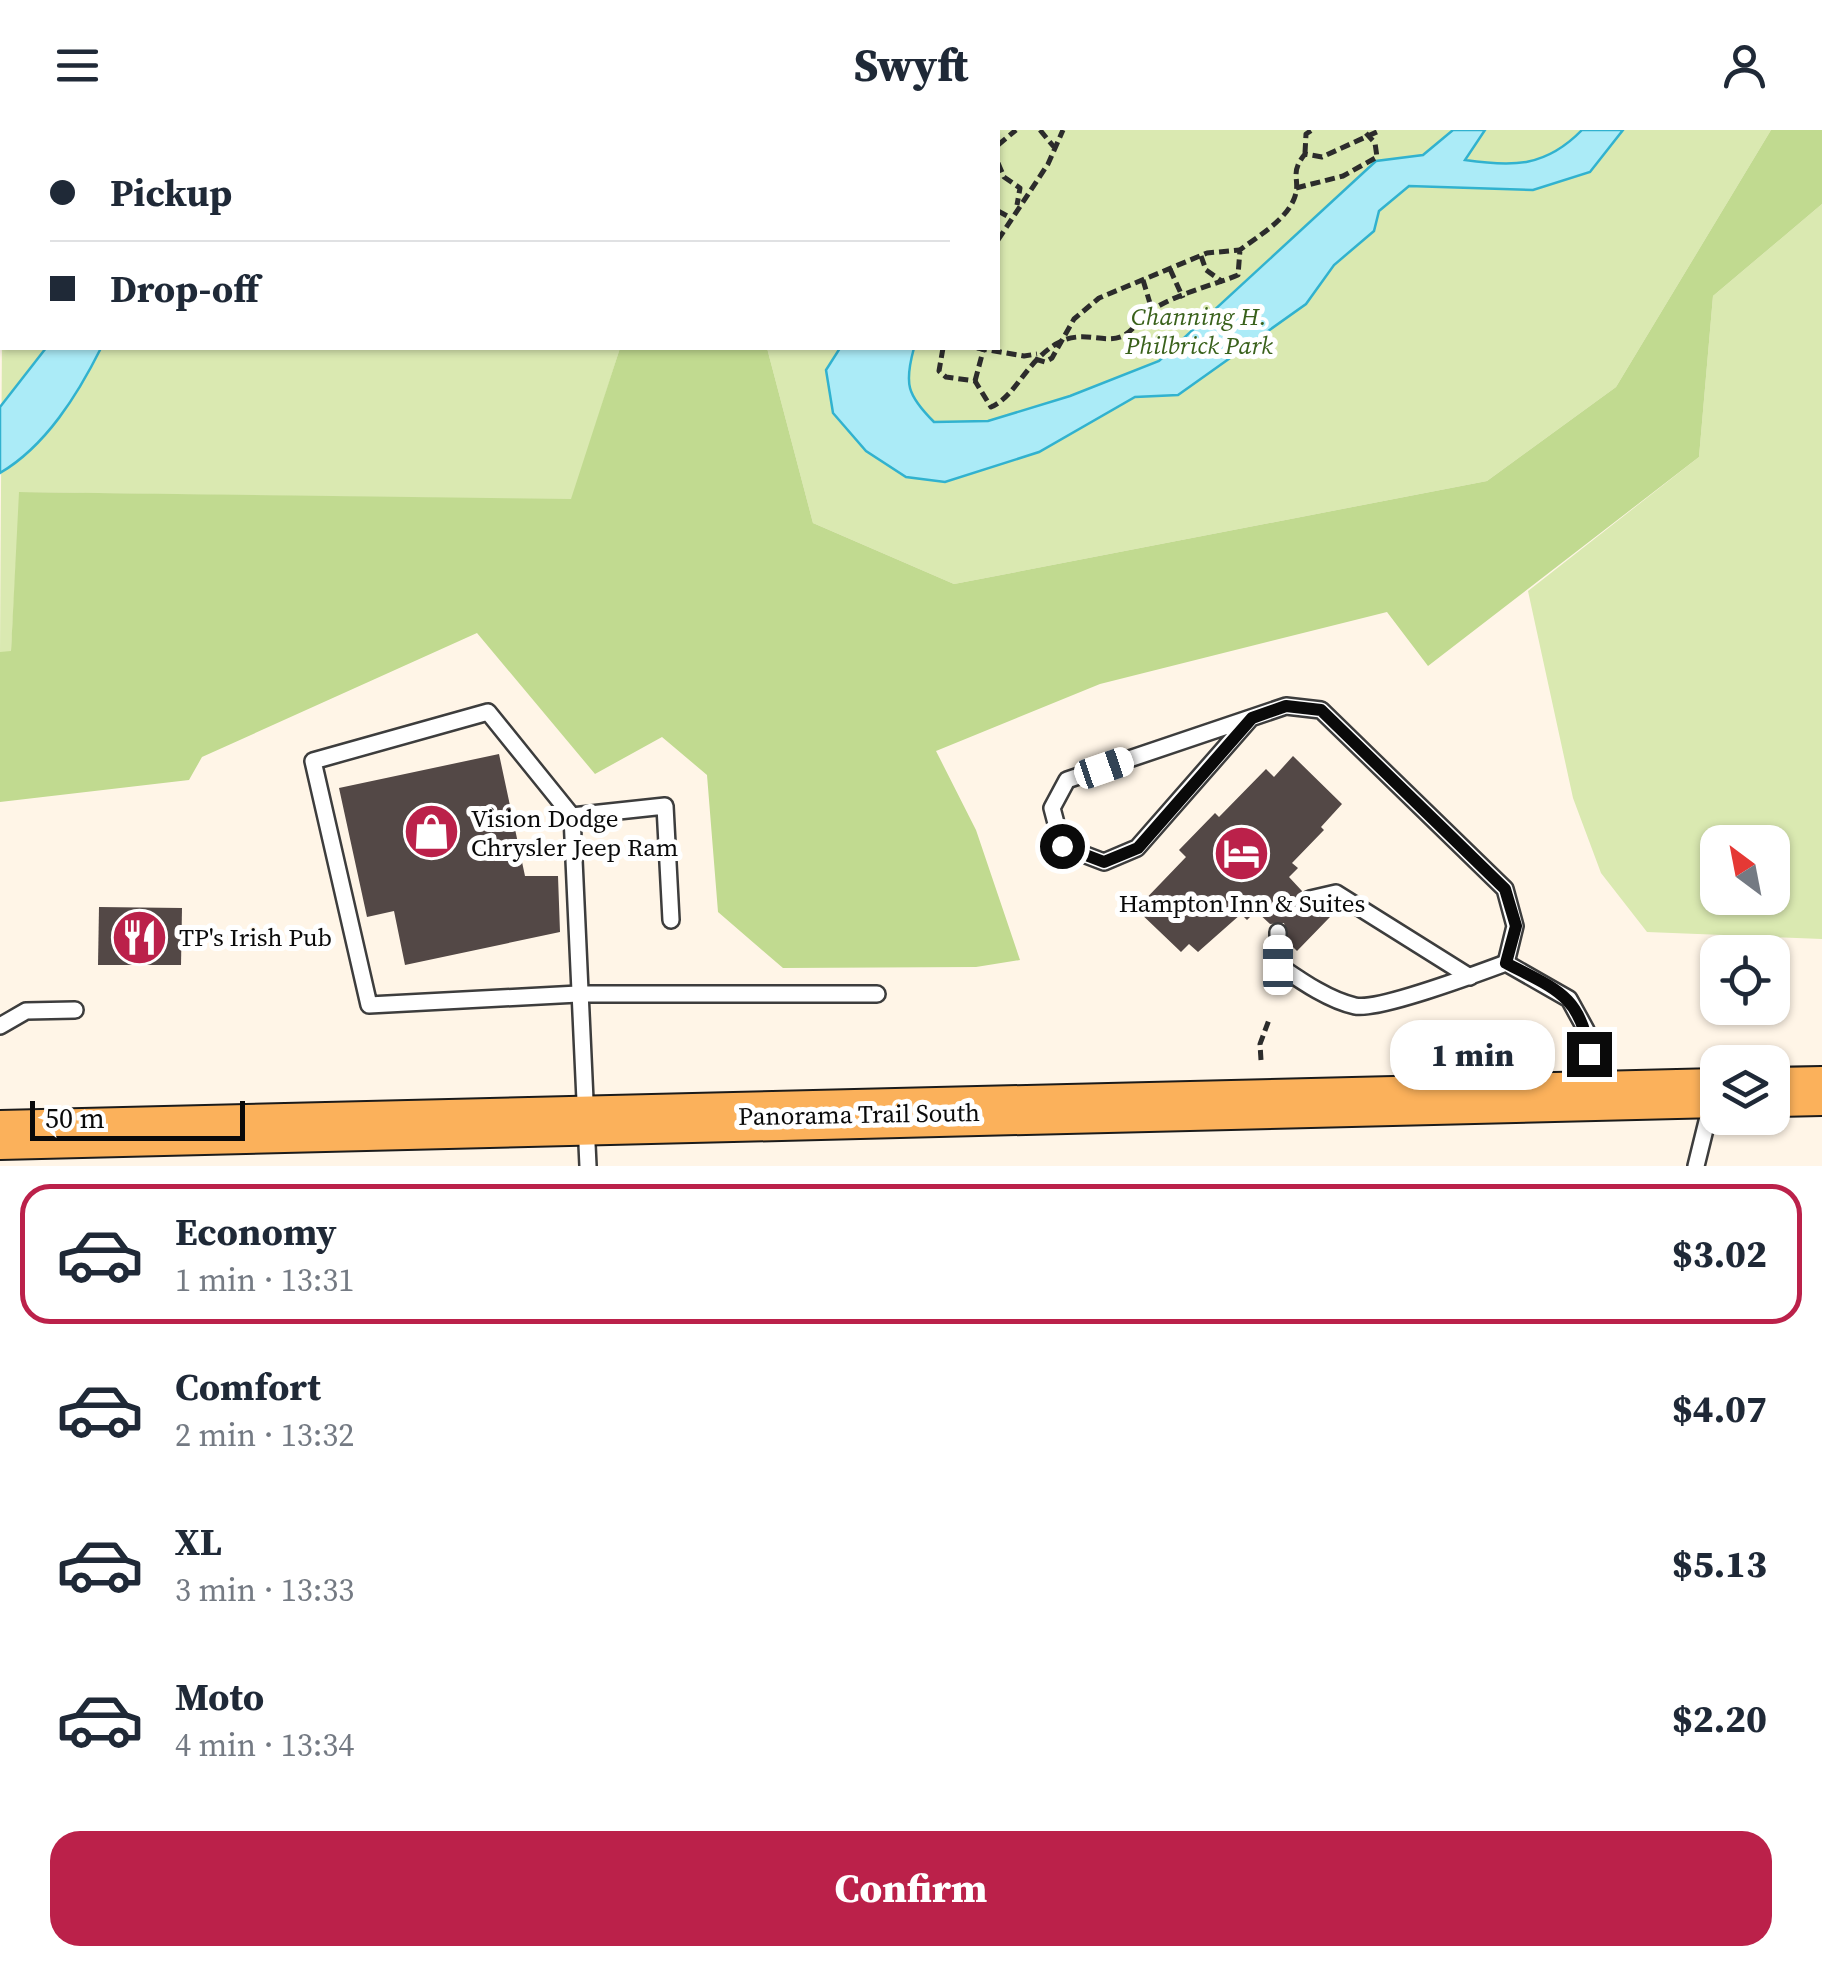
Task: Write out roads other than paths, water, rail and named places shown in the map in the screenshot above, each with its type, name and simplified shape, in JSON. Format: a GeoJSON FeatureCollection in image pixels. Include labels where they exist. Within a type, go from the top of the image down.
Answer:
{"type":"FeatureCollection","features":[{"type":"Feature","properties":{"kind":"main road"},"geometry":{"type":"LineString","coordinates":[[1790,1092],[1822,1091]]}},
{"type":"Feature","properties":{"kind":"main road","name":"Panorama Trail South"},"geometry":{"type":"LineString","coordinates":[[0,1136],[588,1143],[1700,1093]]}},
{"type":"Feature","properties":{"kind":"lane"},"geometry":{"type":"LineString","coordinates":[[1252,718],[1138,848],[1104,862],[1062,846],[1052,808],[1067,780],[1286,706],[1321,710],[1505,889],[1516,926],[1506,963]]}},
{"type":"Feature","properties":{"kind":"lane"},"geometry":{"type":"LineString","coordinates":[[588,1143],[578,994],[572,816],[488,712],[313,762],[369,1005],[578,994],[877,994]]}},
{"type":"Feature","properties":{"kind":"lane"},"geometry":{"type":"LineString","coordinates":[[572,816],[665,806],[671,920]]}},
{"type":"Feature","properties":{"kind":"lane"},"geometry":{"type":"LineString","coordinates":[[1310,899],[1336,894],[1470,976]]}},
{"type":"Feature","properties":{"kind":"lane"},"geometry":{"type":"LineString","coordinates":[[1278,932],[1278,965],[1357,1007],[1506,963],[1570,999],[1586,1030],[1595,1096]]}},
{"type":"Feature","properties":{"kind":"lane"},"geometry":{"type":"LineString","coordinates":[[0,1026],[26,1012],[76,1010]]}},
{"type":"Feature","properties":{"kind":"lane"},"geometry":{"type":"LineString","coordinates":[[1696,1166],[1704,1135]]}},
{"type":"Feature","properties":{"kind":"water"},"geometry":{"type":"Polygon","coordinates":[[[1453,130],[1485,130],[1465,160],[1514,163],[1542,158],[1582,130],[1623,130],[1590,172],[1533,190],[1409,186],[1379,211],[1374,231],[1334,265],[1306,304],[1178,395],[1135,397],[1039,452],[945,482],[906,477],[866,451],[833,413],[826,370],[839,350],[914,350],[910,388],[934,422],[988,421],[1070,396],[1159,361],[1376,161],[1423,155],[1453,130]]]}},
{"type":"Feature","properties":{"kind":"water"},"geometry":{"type":"Polygon","coordinates":[[[44,350],[100,350],[59,418],[32,449],[0,473],[0,407],[44,350]]]}},
{"type":"Feature","properties":{"kind":"place","name":"Vision Dodge Chrysler Jeep Ram"},"geometry":{"type":"Point","coordinates":[432,832]}},
{"type":"Feature","properties":{"kind":"place","name":"Hampton Inn & Suites"},"geometry":{"type":"Point","coordinates":[1242,854]}},
{"type":"Feature","properties":{"kind":"place","name":"TP's Irish Pub"},"geometry":{"type":"Point","coordinates":[140,937]}},
{"type":"Feature","properties":{"kind":"park label","name":"Channing H. Philbrick Park"},"geometry":{"type":"Point","coordinates":[1199,330]}}]}
